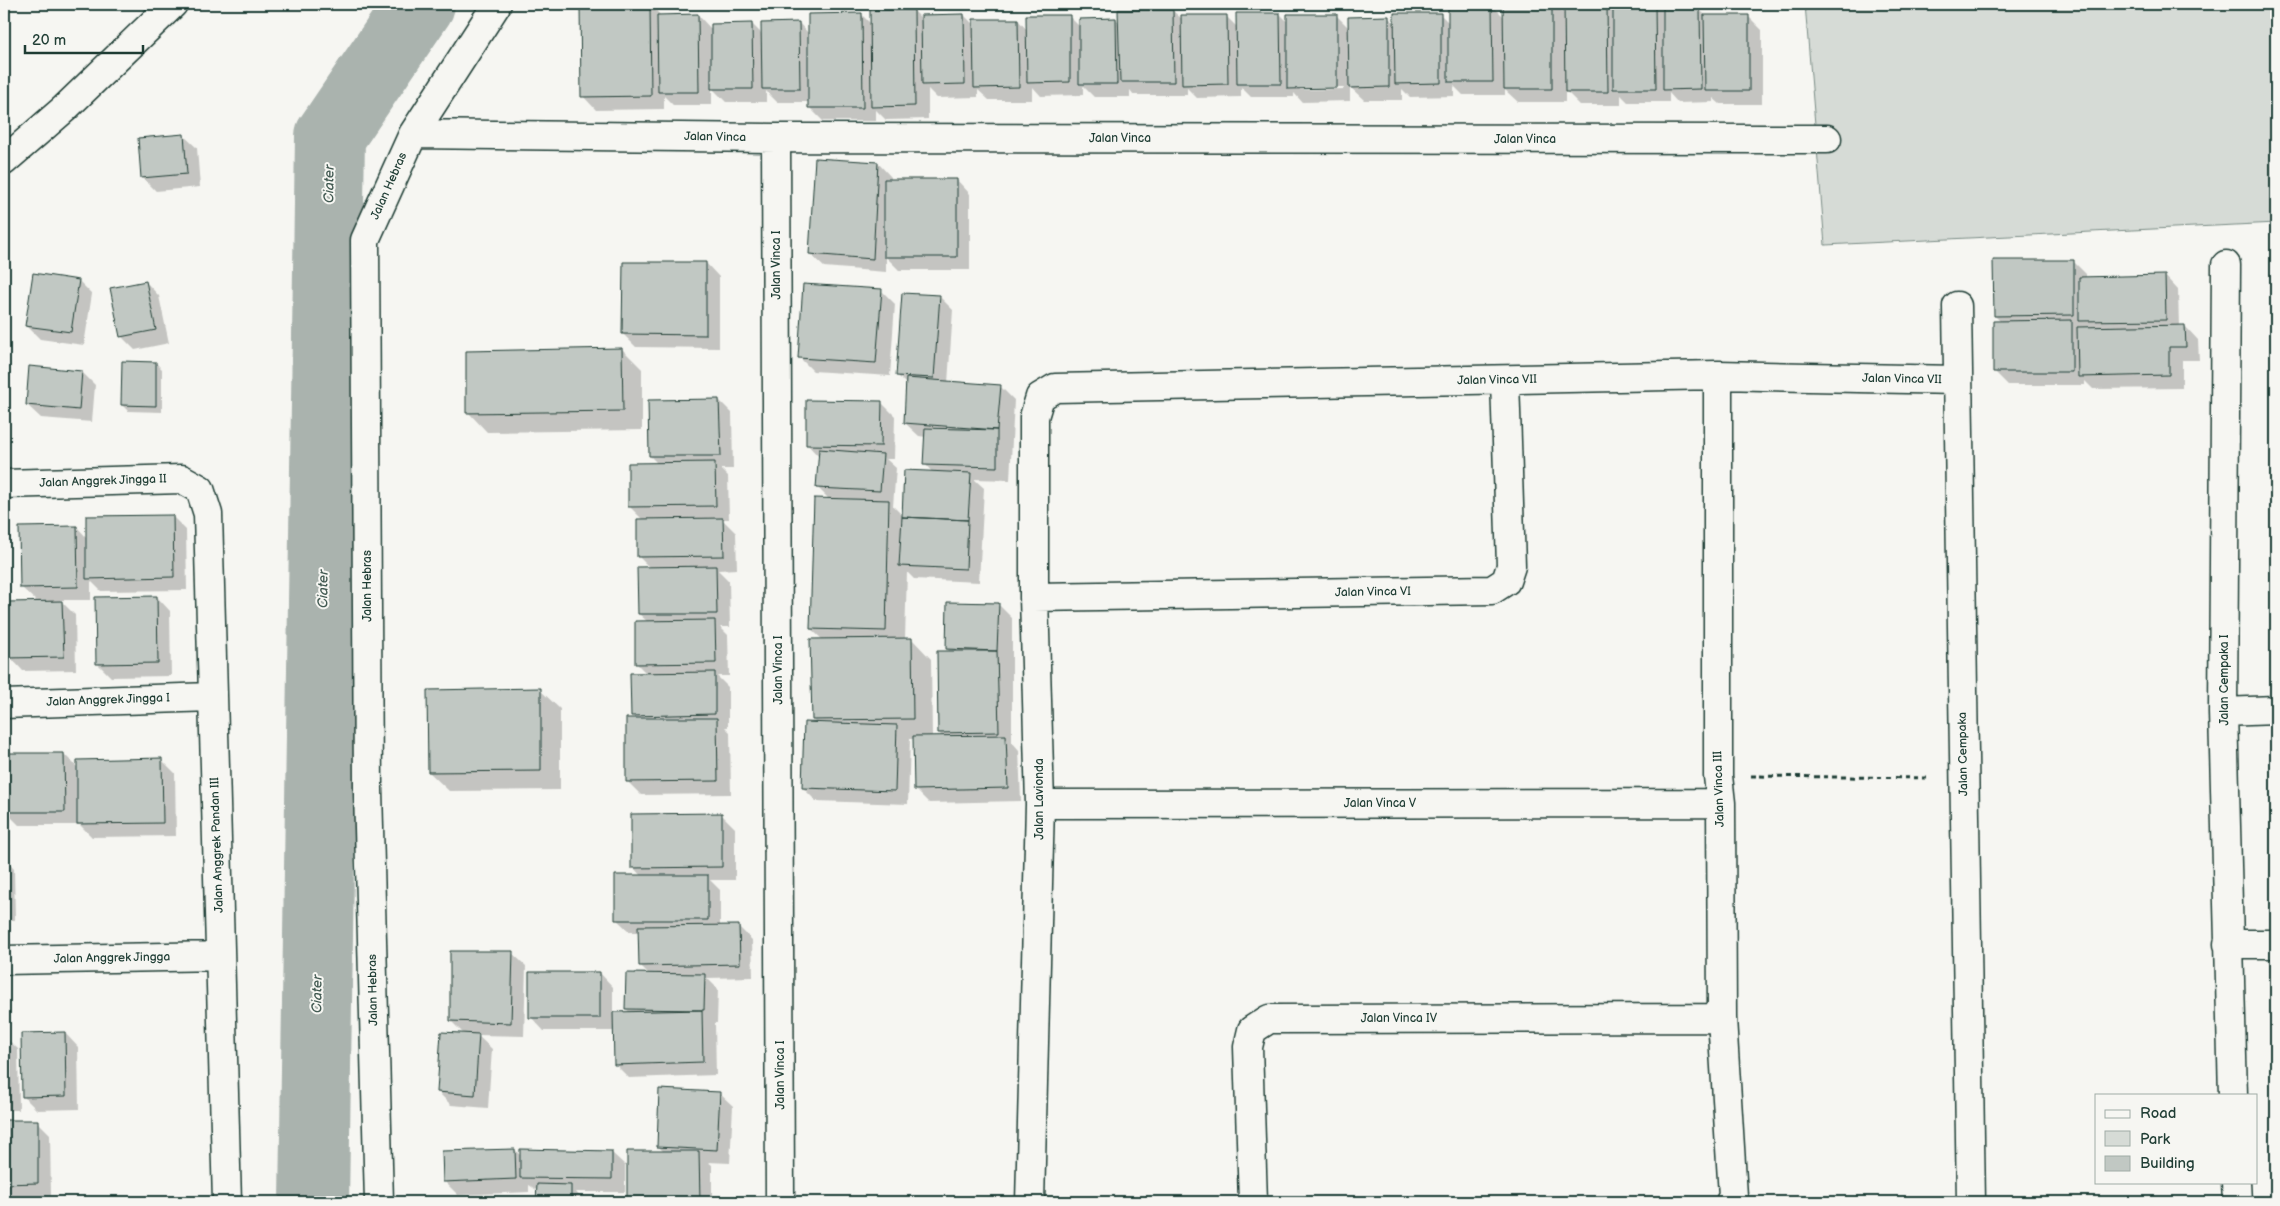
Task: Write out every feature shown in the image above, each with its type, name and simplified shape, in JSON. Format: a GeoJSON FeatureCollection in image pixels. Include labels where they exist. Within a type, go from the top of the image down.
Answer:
{"type":"FeatureCollection","features":[{"type":"Feature","properties":{"kind":"street"},"geometry":{"type":"LineString","coordinates":[[4,162],[64,109],[173,4]]}},
{"type":"Feature","properties":{"kind":"street","name":"Jalan Hebras"},"geometry":{"type":"LineString","coordinates":[[379,1202],[368,790],[365,240],[413,134],[497,4]]}},
{"type":"Feature","properties":{"kind":"street","name":"Jalan Vinca"},"geometry":{"type":"LineString","coordinates":[[413,134],[776,138],[1827,140]]}},
{"type":"Feature","properties":{"kind":"street","name":"Jalan Vinca I"},"geometry":{"type":"LineString","coordinates":[[776,138],[780,1202]]}},
{"type":"Feature","properties":{"kind":"street","name":"Jalan Cempaka I"},"geometry":{"type":"LineString","coordinates":[[2226,265],[2223,712],[2233,1094]]}},
{"type":"Feature","properties":{"kind":"street","name":"Jalan Cempaka"},"geometry":{"type":"LineString","coordinates":[[1956,306],[1971,1202]]}},
{"type":"Feature","properties":{"kind":"street","name":"Jalan Vinca VII"},"geometry":{"type":"LineString","coordinates":[[1040,397],[1054,388],[1718,375],[1956,380]]}},
{"type":"Feature","properties":{"kind":"street","name":"Jalan Vinca III"},"geometry":{"type":"LineString","coordinates":[[1718,375],[1718,776],[1721,803],[1722,1018],[1733,1196],[1730,1202]]}},
{"type":"Feature","properties":{"kind":"street","name":"Jalan Vinca VI"},"geometry":{"type":"LineString","coordinates":[[1034,597],[1492,590],[1506,581],[1511,566],[1505,380]]}},
{"type":"Feature","properties":{"kind":"street","name":"Jalan Lavionda"},"geometry":{"type":"LineString","coordinates":[[1030,1202],[1040,804],[1034,597],[1034,418],[1040,397]]}},
{"type":"Feature","properties":{"kind":"street","name":"Jalan Anggrek Jingga II"},"geometry":{"type":"LineString","coordinates":[[4,484],[182,479],[200,489]]}},
{"type":"Feature","properties":{"kind":"street","name":"Jalan Anggrek Pandan III"},"geometry":{"type":"LineString","coordinates":[[200,489],[208,514],[227,1202]]}},
{"type":"Feature","properties":{"kind":"street","name":"Jalan Anggrek Jingga I"},"geometry":{"type":"LineString","coordinates":[[4,704],[212,697]]}},
{"type":"Feature","properties":{"kind":"street"},"geometry":{"type":"LineString","coordinates":[[2223,712],[2276,710]]}},
{"type":"Feature","properties":{"kind":"street","name":"Jalan Vinca V"},"geometry":{"type":"LineString","coordinates":[[1040,804],[1721,803]]}},
{"type":"Feature","properties":{"kind":"street"},"geometry":{"type":"LineString","coordinates":[[2228,944],[2276,944]]}},
{"type":"Feature","properties":{"kind":"street","name":"Jalan Anggrek Jingga"},"geometry":{"type":"LineString","coordinates":[[4,960],[220,956]]}},
{"type":"Feature","properties":{"kind":"street","name":"Jalan Vinca IV"},"geometry":{"type":"LineString","coordinates":[[1253,1202],[1248,1048],[1252,1030],[1269,1019],[1722,1018]]}},
{"type":"Feature","properties":{"kind":"street"},"geometry":{"type":"LineString","coordinates":[[2236,1184],[2237,1202]]}},
{"type":"Feature","properties":{"kind":"path"},"geometry":{"type":"LineString","coordinates":[[1718,776],[1964,779]]}},
{"type":"Feature","properties":{"kind":"green space"},"geometry":{"type":"Polygon","coordinates":[[[1805,4],[2276,4],[2276,223],[1825,245],[1805,4]]]}},
{"type":"Feature","properties":{"kind":"building"},"geometry":{"type":"Polygon","coordinates":[[[580,4],[650,4],[651,96],[581,97],[580,4]]]}},
{"type":"Feature","properties":{"kind":"building"},"geometry":{"type":"Polygon","coordinates":[[[1448,4],[1492,4],[1493,82],[1448,82],[1448,4]]]}},
{"type":"Feature","properties":{"kind":"building"},"geometry":{"type":"Polygon","coordinates":[[[1503,4],[1552,4],[1552,89],[1504,89],[1503,4]]]}},
{"type":"Feature","properties":{"kind":"building"},"geometry":{"type":"Polygon","coordinates":[[[1564,4],[1607,4],[1608,92],[1565,92],[1564,4]]]}},
{"type":"Feature","properties":{"kind":"building"},"geometry":{"type":"Polygon","coordinates":[[[1613,4],[1655,4],[1656,89],[1613,89],[1613,4]]]}},
{"type":"Feature","properties":{"kind":"building"},"geometry":{"type":"Polygon","coordinates":[[[1663,8],[1700,8],[1701,89],[1663,90],[1663,8]]]}},
{"type":"Feature","properties":{"kind":"building"},"geometry":{"type":"Polygon","coordinates":[[[870,10],[914,10],[915,106],[871,107],[870,10]]]}},
{"type":"Feature","properties":{"kind":"building"},"geometry":{"type":"Polygon","coordinates":[[[1118,10],[1173,10],[1174,82],[1120,82],[1118,10]]]}},
{"type":"Feature","properties":{"kind":"building"},"geometry":{"type":"Polygon","coordinates":[[[862,13],[863,108],[808,108],[808,14],[862,13]]]}},
{"type":"Feature","properties":{"kind":"building"},"geometry":{"type":"Polygon","coordinates":[[[1236,13],[1280,13],[1281,84],[1237,84],[1236,13]]]}},
{"type":"Feature","properties":{"kind":"building"},"geometry":{"type":"Polygon","coordinates":[[[1394,13],[1441,13],[1441,83],[1395,84],[1394,13]]]}},
{"type":"Feature","properties":{"kind":"building"},"geometry":{"type":"Polygon","coordinates":[[[698,14],[699,92],[658,92],[657,15],[698,14]]]}},
{"type":"Feature","properties":{"kind":"building"},"geometry":{"type":"Polygon","coordinates":[[[964,14],[965,84],[922,85],[921,15],[964,14]]]}},
{"type":"Feature","properties":{"kind":"building"},"geometry":{"type":"Polygon","coordinates":[[[1287,14],[1337,14],[1337,88],[1287,89],[1287,14]]]}},
{"type":"Feature","properties":{"kind":"building"},"geometry":{"type":"Polygon","coordinates":[[[1026,15],[1070,15],[1070,82],[1027,83],[1026,15]]]}},
{"type":"Feature","properties":{"kind":"building"},"geometry":{"type":"Polygon","coordinates":[[[1181,15],[1227,15],[1228,84],[1182,85],[1181,15]]]}},
{"type":"Feature","properties":{"kind":"building"},"geometry":{"type":"Polygon","coordinates":[[[1704,15],[1749,15],[1749,91],[1705,91],[1704,15]]]}},
{"type":"Feature","properties":{"kind":"building"},"geometry":{"type":"Polygon","coordinates":[[[1389,16],[1389,87],[1349,88],[1348,17],[1389,16]]]}},
{"type":"Feature","properties":{"kind":"building"},"geometry":{"type":"Polygon","coordinates":[[[1116,18],[1117,84],[1079,84],[1079,19],[1116,18]]]}},
{"type":"Feature","properties":{"kind":"building"},"geometry":{"type":"Polygon","coordinates":[[[973,19],[1018,19],[1019,87],[974,88],[973,19]]]}},
{"type":"Feature","properties":{"kind":"building"},"geometry":{"type":"Polygon","coordinates":[[[799,22],[800,89],[762,89],[761,23],[799,22]]]}},
{"type":"Feature","properties":{"kind":"building"},"geometry":{"type":"Polygon","coordinates":[[[752,23],[753,89],[711,89],[711,24],[752,23]]]}},
{"type":"Feature","properties":{"kind":"building"},"geometry":{"type":"Polygon","coordinates":[[[184,134],[187,174],[141,178],[138,138],[184,134]]]}},
{"type":"Feature","properties":{"kind":"building"},"geometry":{"type":"Polygon","coordinates":[[[815,158],[878,162],[873,259],[809,254],[815,158]]]}},
{"type":"Feature","properties":{"kind":"building"},"geometry":{"type":"Polygon","coordinates":[[[884,179],[957,179],[957,257],[884,257],[884,179]]]}},
{"type":"Feature","properties":{"kind":"building"},"geometry":{"type":"Polygon","coordinates":[[[1993,260],[2074,260],[2074,315],[1994,316],[1993,260]]]}},
{"type":"Feature","properties":{"kind":"building"},"geometry":{"type":"Polygon","coordinates":[[[623,262],[706,262],[706,335],[622,334],[623,262]]]}},
{"type":"Feature","properties":{"kind":"building"},"geometry":{"type":"Polygon","coordinates":[[[33,273],[79,280],[71,332],[25,326],[33,273]]]}},
{"type":"Feature","properties":{"kind":"building"},"geometry":{"type":"Polygon","coordinates":[[[2165,275],[2166,320],[2079,321],[2079,277],[2165,275]]]}},
{"type":"Feature","properties":{"kind":"building"},"geometry":{"type":"Polygon","coordinates":[[[146,281],[156,330],[120,337],[110,288],[146,281]]]}},
{"type":"Feature","properties":{"kind":"building"},"geometry":{"type":"Polygon","coordinates":[[[803,284],[882,289],[876,363],[798,358],[803,284]]]}},
{"type":"Feature","properties":{"kind":"building"},"geometry":{"type":"Polygon","coordinates":[[[902,293],[940,295],[934,378],[896,376],[902,293]]]}},
{"type":"Feature","properties":{"kind":"building"},"geometry":{"type":"Polygon","coordinates":[[[2072,320],[2072,372],[1993,372],[1993,321],[2072,320]]]}},
{"type":"Feature","properties":{"kind":"building"},"geometry":{"type":"Polygon","coordinates":[[[2185,325],[2186,347],[2169,347],[2169,375],[2078,377],[2077,327],[2185,325]]]}},
{"type":"Feature","properties":{"kind":"building"},"geometry":{"type":"Polygon","coordinates":[[[622,348],[623,411],[466,413],[466,351],[622,348]]]}},
{"type":"Feature","properties":{"kind":"building"},"geometry":{"type":"Polygon","coordinates":[[[122,361],[156,362],[156,406],[121,405],[122,361]]]}},
{"type":"Feature","properties":{"kind":"building"},"geometry":{"type":"Polygon","coordinates":[[[29,366],[82,371],[79,410],[26,405],[29,366]]]}},
{"type":"Feature","properties":{"kind":"building"},"geometry":{"type":"Polygon","coordinates":[[[906,378],[1001,385],[997,430],[904,423],[906,378]]]}},
{"type":"Feature","properties":{"kind":"building"},"geometry":{"type":"Polygon","coordinates":[[[719,399],[721,456],[649,456],[648,400],[719,399]]]}},
{"type":"Feature","properties":{"kind":"building"},"geometry":{"type":"Polygon","coordinates":[[[806,400],[882,401],[881,446],[806,445],[806,400]]]}},
{"type":"Feature","properties":{"kind":"building"},"geometry":{"type":"Polygon","coordinates":[[[925,428],[997,430],[997,467],[923,465],[925,428]]]}},
{"type":"Feature","properties":{"kind":"building"},"geometry":{"type":"Polygon","coordinates":[[[819,449],[883,454],[880,491],[816,488],[819,449]]]}},
{"type":"Feature","properties":{"kind":"building"},"geometry":{"type":"Polygon","coordinates":[[[715,462],[716,506],[628,507],[628,463],[715,462]]]}},
{"type":"Feature","properties":{"kind":"building"},"geometry":{"type":"Polygon","coordinates":[[[904,470],[971,473],[968,520],[902,517],[904,470]]]}},
{"type":"Feature","properties":{"kind":"building"},"geometry":{"type":"Polygon","coordinates":[[[814,498],[889,500],[886,631],[810,629],[814,498]]]}},
{"type":"Feature","properties":{"kind":"building"},"geometry":{"type":"Polygon","coordinates":[[[173,515],[174,577],[86,579],[86,516],[173,515]]]}},
{"type":"Feature","properties":{"kind":"building"},"geometry":{"type":"Polygon","coordinates":[[[902,517],[968,520],[966,569],[899,566],[902,517]]]}},
{"type":"Feature","properties":{"kind":"building"},"geometry":{"type":"Polygon","coordinates":[[[723,518],[724,556],[637,557],[637,519],[723,518]]]}},
{"type":"Feature","properties":{"kind":"building"},"geometry":{"type":"Polygon","coordinates":[[[77,526],[78,587],[20,588],[19,527],[77,526]]]}},
{"type":"Feature","properties":{"kind":"building"},"geometry":{"type":"Polygon","coordinates":[[[716,566],[717,614],[638,614],[637,567],[716,566]]]}},
{"type":"Feature","properties":{"kind":"building"},"geometry":{"type":"Polygon","coordinates":[[[157,596],[158,663],[96,664],[95,597],[157,596]]]}},
{"type":"Feature","properties":{"kind":"building"},"geometry":{"type":"Polygon","coordinates":[[[62,601],[64,657],[8,658],[8,602],[62,601]]]}},
{"type":"Feature","properties":{"kind":"building"},"geometry":{"type":"Polygon","coordinates":[[[947,602],[999,603],[997,651],[946,649],[947,602]]]}},
{"type":"Feature","properties":{"kind":"building"},"geometry":{"type":"Polygon","coordinates":[[[715,620],[716,663],[635,664],[635,621],[715,620]]]}},
{"type":"Feature","properties":{"kind":"building"},"geometry":{"type":"Polygon","coordinates":[[[912,638],[913,719],[812,720],[810,639],[912,638]]]}},
{"type":"Feature","properties":{"kind":"building"},"geometry":{"type":"Polygon","coordinates":[[[937,651],[997,651],[999,732],[938,733],[937,651]]]}},
{"type":"Feature","properties":{"kind":"building"},"geometry":{"type":"Polygon","coordinates":[[[715,672],[715,714],[631,716],[630,673],[715,672]]]}},
{"type":"Feature","properties":{"kind":"building"},"geometry":{"type":"Polygon","coordinates":[[[541,688],[541,771],[428,772],[427,690],[541,688]]]}},
{"type":"Feature","properties":{"kind":"building"},"geometry":{"type":"Polygon","coordinates":[[[626,718],[717,718],[718,781],[626,782],[626,718]]]}},
{"type":"Feature","properties":{"kind":"building"},"geometry":{"type":"Polygon","coordinates":[[[804,722],[897,725],[895,791],[802,788],[804,722]]]}},
{"type":"Feature","properties":{"kind":"building"},"geometry":{"type":"Polygon","coordinates":[[[1006,735],[1008,788],[914,790],[913,736],[1006,735]]]}},
{"type":"Feature","properties":{"kind":"building"},"geometry":{"type":"Polygon","coordinates":[[[4,753],[64,753],[65,812],[4,812],[4,753]]]}},
{"type":"Feature","properties":{"kind":"building"},"geometry":{"type":"Polygon","coordinates":[[[162,758],[163,823],[77,824],[77,760],[162,758]]]}},
{"type":"Feature","properties":{"kind":"building"},"geometry":{"type":"Polygon","coordinates":[[[722,813],[722,867],[631,868],[631,814],[722,813]]]}},
{"type":"Feature","properties":{"kind":"building"},"geometry":{"type":"Polygon","coordinates":[[[615,875],[708,875],[708,920],[615,920],[615,875]]]}},
{"type":"Feature","properties":{"kind":"building"},"geometry":{"type":"Polygon","coordinates":[[[739,925],[740,964],[639,966],[638,926],[739,925]]]}},
{"type":"Feature","properties":{"kind":"building"},"geometry":{"type":"Polygon","coordinates":[[[450,951],[513,951],[511,1023],[450,1021],[450,951]]]}},
{"type":"Feature","properties":{"kind":"building"},"geometry":{"type":"Polygon","coordinates":[[[529,972],[600,972],[600,1018],[529,1018],[529,972]]]}},
{"type":"Feature","properties":{"kind":"building"},"geometry":{"type":"Polygon","coordinates":[[[626,973],[705,974],[704,1010],[625,1009],[626,973]]]}},
{"type":"Feature","properties":{"kind":"building"},"geometry":{"type":"Polygon","coordinates":[[[702,1010],[703,1062],[614,1065],[613,1012],[702,1010]]]}},
{"type":"Feature","properties":{"kind":"building"},"geometry":{"type":"Polygon","coordinates":[[[65,1032],[66,1096],[22,1097],[21,1033],[65,1032]]]}},
{"type":"Feature","properties":{"kind":"building"},"geometry":{"type":"Polygon","coordinates":[[[441,1032],[479,1034],[475,1095],[437,1092],[441,1032]]]}},
{"type":"Feature","properties":{"kind":"building"},"geometry":{"type":"Polygon","coordinates":[[[5,1034],[6,1097],[4,1097],[5,1034]]]}},
{"type":"Feature","properties":{"kind":"building"},"geometry":{"type":"Polygon","coordinates":[[[659,1089],[720,1092],[717,1150],[657,1147],[659,1089]]]}},
{"type":"Feature","properties":{"kind":"building"},"geometry":{"type":"Polygon","coordinates":[[[4,1120],[38,1120],[38,1183],[4,1184],[4,1120]]]}},
{"type":"Feature","properties":{"kind":"building"},"geometry":{"type":"Polygon","coordinates":[[[515,1149],[516,1179],[443,1182],[442,1151],[515,1149]]]}},
{"type":"Feature","properties":{"kind":"building"},"geometry":{"type":"Polygon","coordinates":[[[520,1149],[612,1151],[612,1179],[520,1178],[520,1149]]]}},
{"type":"Feature","properties":{"kind":"building"},"geometry":{"type":"Polygon","coordinates":[[[627,1151],[699,1151],[700,1201],[627,1202],[627,1151]]]}},
{"type":"Feature","properties":{"kind":"building"},"geometry":{"type":"Polygon","coordinates":[[[537,1184],[571,1185],[571,1202],[536,1202],[537,1184]]]}},
{"type":"Feature","properties":{"kind":"waterway","name":"Ciater"},"geometry":{"type":"LineString","coordinates":[[314,1202],[330,136],[420,4]]}}]}
